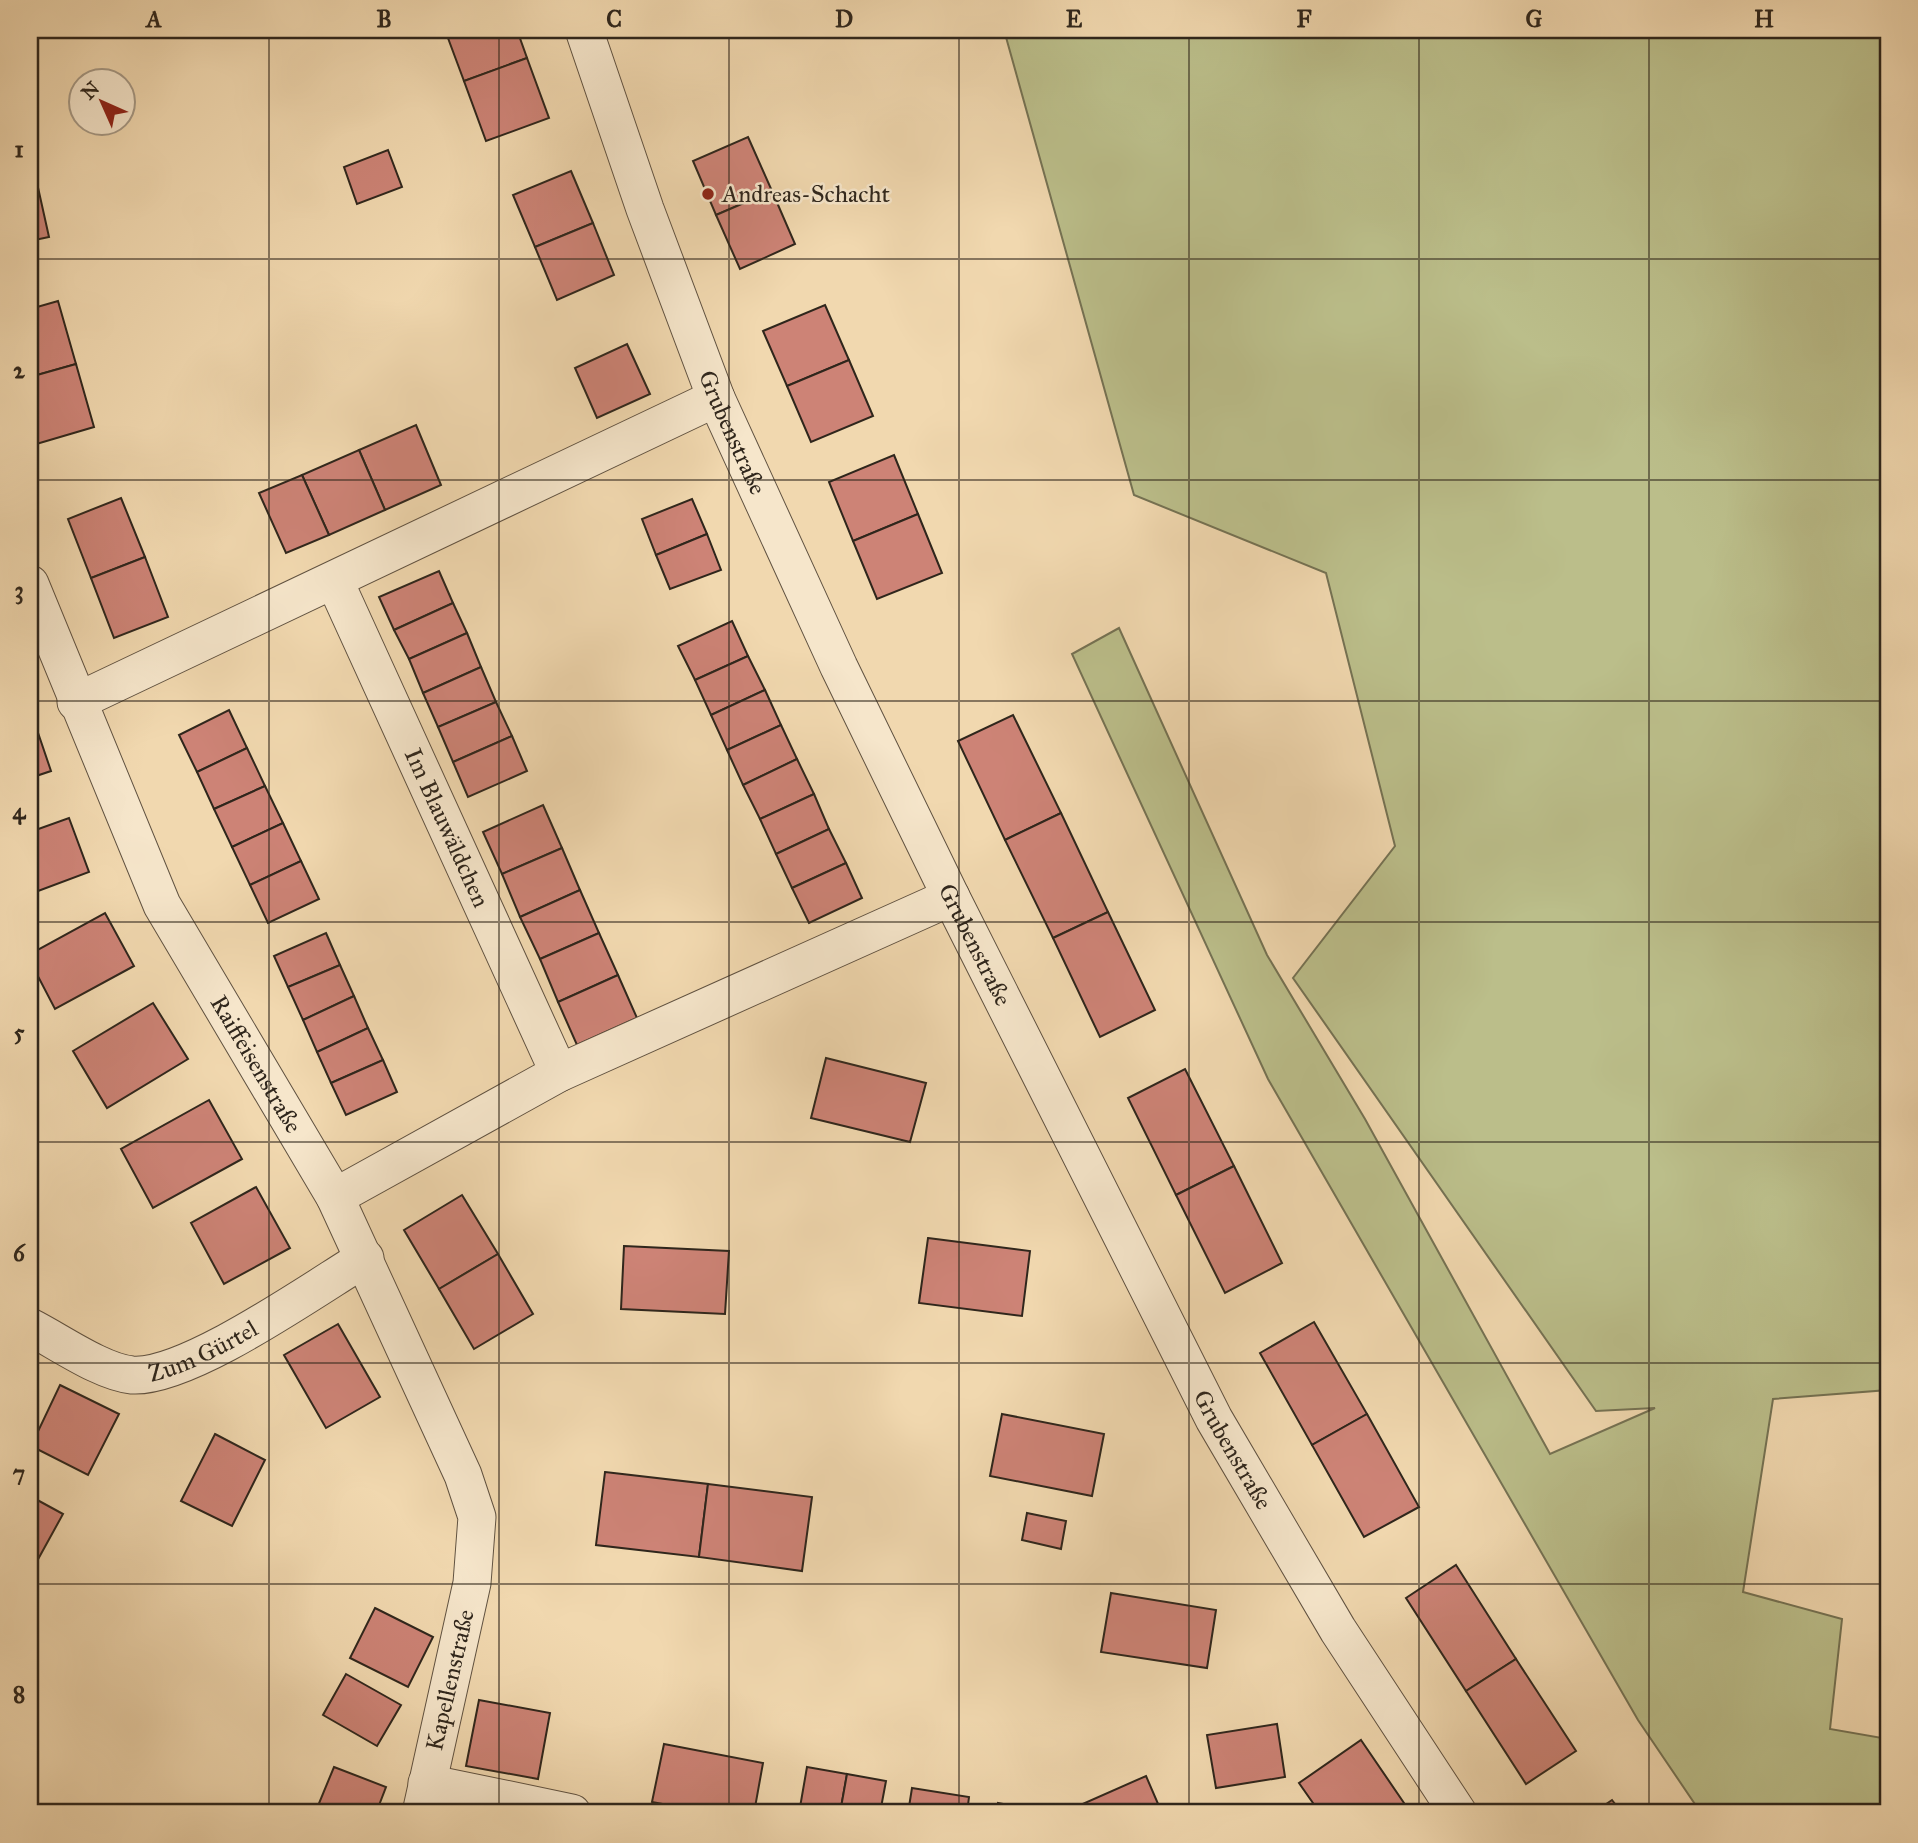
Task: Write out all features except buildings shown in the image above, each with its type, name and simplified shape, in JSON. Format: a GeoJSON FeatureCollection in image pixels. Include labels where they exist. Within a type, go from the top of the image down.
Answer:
{"type":"FeatureCollection","features":[{"type":"Feature","properties":{"kind":"street","name":"Grubenstraße"},"geometry":{"type":"LineString","coordinates":[[584,30],[645,209],[716,398],[839,667],[951,897],[1214,1419],[1338,1630],[1458,1813]]}},
{"type":"Feature","properties":{"kind":"street"},"geometry":{"type":"LineString","coordinates":[[76,702],[335,582],[716,398]]}},
{"type":"Feature","properties":{"kind":"street","name":"Im Blauwäldchen"},"geometry":{"type":"LineString","coordinates":[[335,582],[559,1073]]}},
{"type":"Feature","properties":{"kind":"street","name":"Raiffeisenstraße"},"geometry":{"type":"LineString","coordinates":[[30,584],[76,702],[162,905],[335,1197],[365,1258],[463,1475],[477,1517],[476,1545]]}},
{"type":"Feature","properties":{"kind":"street"},"geometry":{"type":"LineString","coordinates":[[335,1197],[559,1073],[951,897]]}},
{"type":"Feature","properties":{"kind":"street","name":"Zum Gürtel"},"geometry":{"type":"LineString","coordinates":[[30,1327],[102,1364],[131,1375],[154,1373],[195,1360],[365,1258]]}},
{"type":"Feature","properties":{"kind":"street","name":"Kapellenstraße"},"geometry":{"type":"LineString","coordinates":[[424,1798],[472,1583],[476,1545]]}},
{"type":"Feature","properties":{"kind":"street"},"geometry":{"type":"LineString","coordinates":[[424,1798],[572,1813]]}},
{"type":"Feature","properties":{"kind":"green space"},"geometry":{"type":"Polygon","coordinates":[[[1004,30],[1888,30],[1888,1390],[1773,1399],[1743,1592],[1842,1619],[1830,1729],[1888,1739],[1888,1813],[1701,1813],[1638,1720],[1268,1079],[1072,654],[1119,628],[1267,955],[1365,1119],[1550,1454],[1655,1408],[1596,1411],[1293,978],[1395,846],[1326,573],[1134,495],[1004,30]]]}},
{"type":"Feature","properties":{"kind":"place","name":"Andreas-Schacht"},"geometry":{"type":"Point","coordinates":[708,194]}}]}
